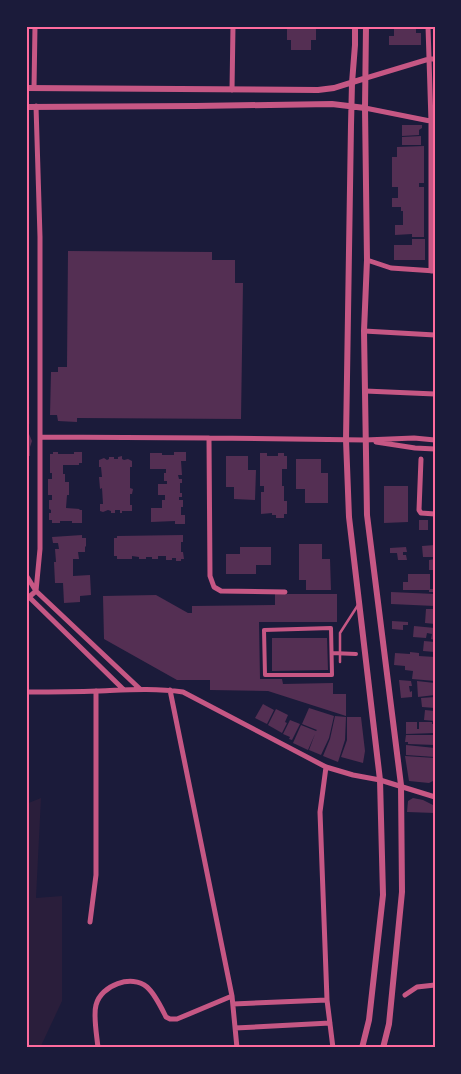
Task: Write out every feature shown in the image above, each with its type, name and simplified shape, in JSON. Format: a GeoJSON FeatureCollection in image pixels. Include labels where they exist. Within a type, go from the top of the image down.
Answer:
{"type":"FeatureCollection","features":[{"type":"Feature","properties":{"kind":"street"},"geometry":{"type":"LineString","coordinates":[[34,88],[35,26]]}},
{"type":"Feature","properties":{"kind":"street"},"geometry":{"type":"LineString","coordinates":[[232,90],[233,26]]}},
{"type":"Feature","properties":{"kind":"street"},"geometry":{"type":"LineString","coordinates":[[355,26],[351,106],[346,440],[349,517],[380,780],[383,895],[369,1020],[362,1048]]}},
{"type":"Feature","properties":{"kind":"street"},"geometry":{"type":"LineString","coordinates":[[366,26],[367,260],[364,331],[367,515],[401,785],[402,892],[388,1024],[383,1048]]}},
{"type":"Feature","properties":{"kind":"street"},"geometry":{"type":"LineString","coordinates":[[367,260],[391,268],[433,271],[432,59],[428,26]]}},
{"type":"Feature","properties":{"kind":"street"},"geometry":{"type":"LineString","coordinates":[[26,88],[318,90],[352,83],[432,59]]}},
{"type":"Feature","properties":{"kind":"street"},"geometry":{"type":"LineString","coordinates":[[26,107],[332,104],[365,108],[433,122]]}},
{"type":"Feature","properties":{"kind":"street"},"geometry":{"type":"LineString","coordinates":[[36,106],[40,237],[41,437],[40,549],[36,590]]}},
{"type":"Feature","properties":{"kind":"street"},"geometry":{"type":"LineString","coordinates":[[364,331],[435,335]]}},
{"type":"Feature","properties":{"kind":"street"},"geometry":{"type":"LineString","coordinates":[[365,391],[435,394]]}},
{"type":"Feature","properties":{"kind":"street"},"geometry":{"type":"LineString","coordinates":[[41,437],[346,440],[414,438],[435,440]]}},
{"type":"Feature","properties":{"kind":"street"},"geometry":{"type":"LineString","coordinates":[[209,438],[210,576],[214,588],[221,591],[285,592]]}},
{"type":"Feature","properties":{"kind":"street"},"geometry":{"type":"LineString","coordinates":[[365,440],[415,448],[435,449]]}},
{"type":"Feature","properties":{"kind":"street"},"geometry":{"type":"LineString","coordinates":[[421,459],[419,510],[421,513],[435,514]]}},
{"type":"Feature","properties":{"kind":"street"},"geometry":{"type":"LineString","coordinates":[[26,575],[36,590],[140,689]]}},
{"type":"Feature","properties":{"kind":"street"},"geometry":{"type":"LineString","coordinates":[[36,590],[27,596],[123,689]]}},
{"type":"Feature","properties":{"kind":"street"},"geometry":{"type":"LineString","coordinates":[[331,628],[332,653],[332,675],[265,675],[264,630],[331,628]]}},
{"type":"Feature","properties":{"kind":"street"},"geometry":{"type":"LineString","coordinates":[[332,653],[356,654]]}},
{"type":"Feature","properties":{"kind":"street"},"geometry":{"type":"LineString","coordinates":[[26,692],[140,689],[183,692],[326,767],[401,785],[435,797]]}},
{"type":"Feature","properties":{"kind":"street"},"geometry":{"type":"LineString","coordinates":[[170,690],[232,996],[237,1048]]}},
{"type":"Feature","properties":{"kind":"street"},"geometry":{"type":"LineString","coordinates":[[90,922],[96,875],[96,691]]}},
{"type":"Feature","properties":{"kind":"street"},"geometry":{"type":"LineString","coordinates":[[326,767],[320,812],[327,1000],[333,1048]]}},
{"type":"Feature","properties":{"kind":"street"},"geometry":{"type":"LineString","coordinates":[[98,1048],[96,1004],[103,993],[112,986],[125,981],[142,983],[149,989],[166,1017],[170,1019],[177,1019],[232,996]]}},
{"type":"Feature","properties":{"kind":"street"},"geometry":{"type":"LineString","coordinates":[[405,995],[418,987],[435,985]]}},
{"type":"Feature","properties":{"kind":"street"},"geometry":{"type":"LineString","coordinates":[[233,1004],[327,1000]]}},
{"type":"Feature","properties":{"kind":"street"},"geometry":{"type":"LineString","coordinates":[[235,1028],[330,1023]]}},
{"type":"Feature","properties":{"kind":"lane"},"geometry":{"type":"LineString","coordinates":[[340,662],[340,632],[359,604]]}},
{"type":"Feature","properties":{"kind":"shaded area"},"geometry":{"type":"Polygon","coordinates":[[[26,297],[30,424],[26,424],[26,297]]]}},
{"type":"Feature","properties":{"kind":"shaded area"},"geometry":{"type":"Polygon","coordinates":[[[41,798],[36,898],[62,896],[62,1001],[40,1048],[26,1048],[26,804],[41,798]]]}},
{"type":"Feature","properties":{"kind":"building"},"geometry":{"type":"Polygon","coordinates":[[[287,26],[316,26],[316,40],[311,40],[311,50],[291,50],[291,40],[287,40],[287,26]]]}},
{"type":"Feature","properties":{"kind":"building"},"geometry":{"type":"Polygon","coordinates":[[[394,27],[416,27],[416,33],[421,33],[421,45],[389,45],[389,36],[394,36],[394,27]]]}},
{"type":"Feature","properties":{"kind":"building"},"geometry":{"type":"Polygon","coordinates":[[[402,125],[422,125],[422,128],[419,130],[419,135],[402,136],[402,125]]]}},
{"type":"Feature","properties":{"kind":"building"},"geometry":{"type":"Polygon","coordinates":[[[421,136],[421,145],[402,145],[402,137],[421,136]]]}},
{"type":"Feature","properties":{"kind":"building"},"geometry":{"type":"Polygon","coordinates":[[[424,146],[424,183],[419,183],[419,187],[424,187],[424,237],[412,237],[412,234],[395,235],[395,225],[403,225],[403,211],[401,211],[401,207],[392,207],[392,198],[398,198],[398,187],[392,187],[392,157],[397,157],[397,147],[424,146]]]}},
{"type":"Feature","properties":{"kind":"building"},"geometry":{"type":"Polygon","coordinates":[[[412,239],[425,239],[425,260],[394,260],[394,245],[412,245],[412,239]]]}},
{"type":"Feature","properties":{"kind":"building"},"geometry":{"type":"Polygon","coordinates":[[[68,251],[212,252],[212,260],[235,260],[235,283],[243,283],[241,419],[77,418],[77,422],[58,421],[57,415],[50,415],[51,372],[58,372],[58,367],[67,367],[68,251]]]}},
{"type":"Feature","properties":{"kind":"building"},"geometry":{"type":"Polygon","coordinates":[[[26,425],[29,425],[29,434],[32,441],[30,456],[26,456],[26,425]]]}},
{"type":"Feature","properties":{"kind":"building"},"geometry":{"type":"Polygon","coordinates":[[[53,452],[58,452],[58,454],[74,454],[74,452],[82,452],[82,463],[79,463],[79,465],[63,465],[63,474],[65,474],[65,482],[69,482],[66,508],[82,510],[82,523],[60,521],[60,523],[52,523],[52,520],[49,520],[51,510],[49,509],[49,500],[52,500],[52,495],[48,495],[48,479],[52,479],[52,473],[50,473],[50,454],[53,454],[53,452]]]}},
{"type":"Feature","properties":{"kind":"building"},"geometry":{"type":"Polygon","coordinates":[[[174,452],[186,452],[186,461],[181,461],[182,475],[178,475],[179,479],[182,479],[180,493],[182,493],[182,497],[179,497],[179,500],[183,500],[181,515],[185,515],[185,524],[175,524],[175,521],[151,522],[151,508],[162,508],[162,500],[165,500],[165,495],[158,495],[158,484],[167,484],[167,481],[164,481],[166,469],[150,469],[150,453],[174,455],[174,452]]]}},
{"type":"Feature","properties":{"kind":"building"},"geometry":{"type":"Polygon","coordinates":[[[260,453],[267,453],[267,456],[278,456],[278,453],[284,453],[284,456],[287,456],[287,469],[282,469],[284,501],[287,501],[287,514],[284,514],[284,518],[276,518],[276,515],[272,515],[272,513],[261,514],[261,492],[264,492],[264,486],[260,486],[260,453]]]}},
{"type":"Feature","properties":{"kind":"building"},"geometry":{"type":"Polygon","coordinates":[[[122,456],[124,460],[132,461],[132,467],[130,467],[130,488],[133,489],[132,494],[130,494],[130,505],[132,505],[132,511],[122,511],[120,513],[120,510],[115,510],[115,513],[111,513],[108,510],[100,511],[100,504],[103,504],[102,488],[100,489],[99,477],[102,477],[99,460],[104,458],[107,460],[109,457],[118,459],[118,457],[122,456]]]}},
{"type":"Feature","properties":{"kind":"building"},"geometry":{"type":"Polygon","coordinates":[[[226,456],[248,456],[248,470],[256,470],[255,500],[234,499],[234,487],[226,487],[226,456]]]}},
{"type":"Feature","properties":{"kind":"building"},"geometry":{"type":"Polygon","coordinates":[[[296,459],[321,459],[321,473],[328,473],[328,503],[305,503],[305,489],[296,489],[296,459]]]}},
{"type":"Feature","properties":{"kind":"building"},"geometry":{"type":"Polygon","coordinates":[[[384,486],[408,486],[408,522],[384,523],[384,486]]]}},
{"type":"Feature","properties":{"kind":"building"},"geometry":{"type":"Polygon","coordinates":[[[419,520],[428,520],[428,530],[419,530],[419,520]]]}},
{"type":"Feature","properties":{"kind":"building"},"geometry":{"type":"Polygon","coordinates":[[[82,535],[82,538],[86,538],[85,552],[78,552],[79,559],[73,559],[73,576],[90,575],[91,595],[80,596],[80,602],[64,603],[63,583],[55,583],[55,549],[59,549],[58,543],[53,543],[52,537],[82,535]]]}},
{"type":"Feature","properties":{"kind":"building"},"geometry":{"type":"Polygon","coordinates":[[[183,535],[181,552],[183,552],[184,559],[181,559],[181,561],[176,561],[176,558],[166,560],[166,556],[158,556],[158,559],[146,557],[146,559],[139,559],[139,557],[132,556],[132,559],[117,559],[117,556],[114,556],[114,538],[117,538],[117,536],[183,535]]]}},
{"type":"Feature","properties":{"kind":"building"},"geometry":{"type":"Polygon","coordinates":[[[299,544],[322,544],[322,559],[330,559],[331,590],[306,590],[306,580],[299,580],[299,544]]]}},
{"type":"Feature","properties":{"kind":"building"},"geometry":{"type":"Polygon","coordinates":[[[435,545],[435,557],[423,557],[422,546],[435,545]]]}},
{"type":"Feature","properties":{"kind":"building"},"geometry":{"type":"Polygon","coordinates":[[[240,547],[271,547],[271,565],[256,565],[256,574],[226,574],[226,554],[240,554],[240,547]]]}},
{"type":"Feature","properties":{"kind":"building"},"geometry":{"type":"Polygon","coordinates":[[[406,547],[407,552],[403,552],[403,555],[406,555],[407,560],[398,560],[397,553],[390,553],[390,548],[406,547]]]}},
{"type":"Feature","properties":{"kind":"building"},"geometry":{"type":"Polygon","coordinates":[[[435,559],[435,570],[429,570],[429,560],[435,559]]]}},
{"type":"Feature","properties":{"kind":"building"},"geometry":{"type":"Polygon","coordinates":[[[408,574],[430,574],[430,589],[435,589],[435,592],[429,592],[429,590],[403,590],[403,582],[408,582],[408,574]]]}},
{"type":"Feature","properties":{"kind":"building"},"geometry":{"type":"Polygon","coordinates":[[[391,592],[435,594],[435,606],[391,604],[391,592]]]}},
{"type":"Feature","properties":{"kind":"building"},"geometry":{"type":"Polygon","coordinates":[[[275,594],[337,594],[337,622],[259,622],[260,679],[282,679],[283,684],[333,683],[333,694],[346,694],[346,716],[268,691],[210,690],[210,680],[177,680],[104,639],[103,596],[156,595],[188,613],[192,613],[192,606],[275,605],[275,594]]]}},
{"type":"Feature","properties":{"kind":"building"},"geometry":{"type":"Polygon","coordinates":[[[426,609],[435,609],[435,624],[425,623],[426,609]]]}},
{"type":"Feature","properties":{"kind":"building"},"geometry":{"type":"Polygon","coordinates":[[[392,621],[408,622],[408,625],[403,625],[403,630],[392,629],[392,621]]]}},
{"type":"Feature","properties":{"kind":"building"},"geometry":{"type":"Polygon","coordinates":[[[414,626],[435,628],[435,640],[431,639],[432,634],[427,633],[426,638],[413,637],[414,626]]]}},
{"type":"Feature","properties":{"kind":"building"},"geometry":{"type":"Polygon","coordinates":[[[272,638],[327,638],[328,670],[272,671],[272,638]]]}},
{"type":"Feature","properties":{"kind":"building"},"geometry":{"type":"Polygon","coordinates":[[[424,641],[435,642],[435,652],[423,651],[424,641]]]}},
{"type":"Feature","properties":{"kind":"building"},"geometry":{"type":"Polygon","coordinates":[[[410,652],[419,653],[419,656],[435,657],[435,681],[412,679],[413,671],[405,670],[405,666],[394,665],[395,653],[410,654],[410,652]]]}},
{"type":"Feature","properties":{"kind":"building"},"geometry":{"type":"Polygon","coordinates":[[[399,680],[411,681],[412,686],[409,686],[410,692],[412,691],[412,697],[401,698],[399,680]]]}},
{"type":"Feature","properties":{"kind":"building"},"geometry":{"type":"Polygon","coordinates":[[[417,681],[435,683],[435,695],[418,697],[417,681]]]}},
{"type":"Feature","properties":{"kind":"building"},"geometry":{"type":"Polygon","coordinates":[[[435,697],[435,708],[422,707],[421,698],[435,697]]]}},
{"type":"Feature","properties":{"kind":"building"},"geometry":{"type":"Polygon","coordinates":[[[263,704],[274,710],[267,724],[255,718],[263,704]]]}},
{"type":"Feature","properties":{"kind":"building"},"geometry":{"type":"Polygon","coordinates":[[[309,708],[334,716],[329,738],[321,755],[309,750],[315,734],[308,750],[293,743],[301,725],[317,730],[302,724],[309,708]]]}},
{"type":"Feature","properties":{"kind":"building"},"geometry":{"type":"Polygon","coordinates":[[[276,709],[288,715],[285,722],[287,723],[282,733],[268,725],[276,709]]]}},
{"type":"Feature","properties":{"kind":"building"},"geometry":{"type":"Polygon","coordinates":[[[425,710],[435,711],[435,721],[424,720],[425,710]]]}},
{"type":"Feature","properties":{"kind":"building"},"geometry":{"type":"Polygon","coordinates":[[[335,716],[346,717],[345,740],[338,762],[323,756],[330,739],[335,716]]]}},
{"type":"Feature","properties":{"kind":"building"},"geometry":{"type":"Polygon","coordinates":[[[347,717],[361,717],[365,751],[363,763],[341,757],[347,740],[347,717]]]}},
{"type":"Feature","properties":{"kind":"building"},"geometry":{"type":"Polygon","coordinates":[[[290,720],[300,724],[292,740],[283,734],[290,720]]]}},
{"type":"Feature","properties":{"kind":"building"},"geometry":{"type":"Polygon","coordinates":[[[406,722],[417,722],[417,729],[419,729],[419,722],[432,722],[432,724],[435,724],[435,733],[406,734],[406,722]]]}},
{"type":"Feature","properties":{"kind":"building"},"geometry":{"type":"Polygon","coordinates":[[[406,735],[435,735],[435,745],[408,744],[408,742],[405,742],[406,735]]]}},
{"type":"Feature","properties":{"kind":"building"},"geometry":{"type":"Polygon","coordinates":[[[406,745],[435,748],[435,757],[406,755],[406,745]]]}},
{"type":"Feature","properties":{"kind":"building"},"geometry":{"type":"Polygon","coordinates":[[[405,756],[435,758],[435,780],[429,783],[409,781],[405,756]]]}},
{"type":"Feature","properties":{"kind":"building"},"geometry":{"type":"Polygon","coordinates":[[[413,798],[423,800],[435,806],[435,813],[407,812],[408,801],[413,798]]]}}]}
